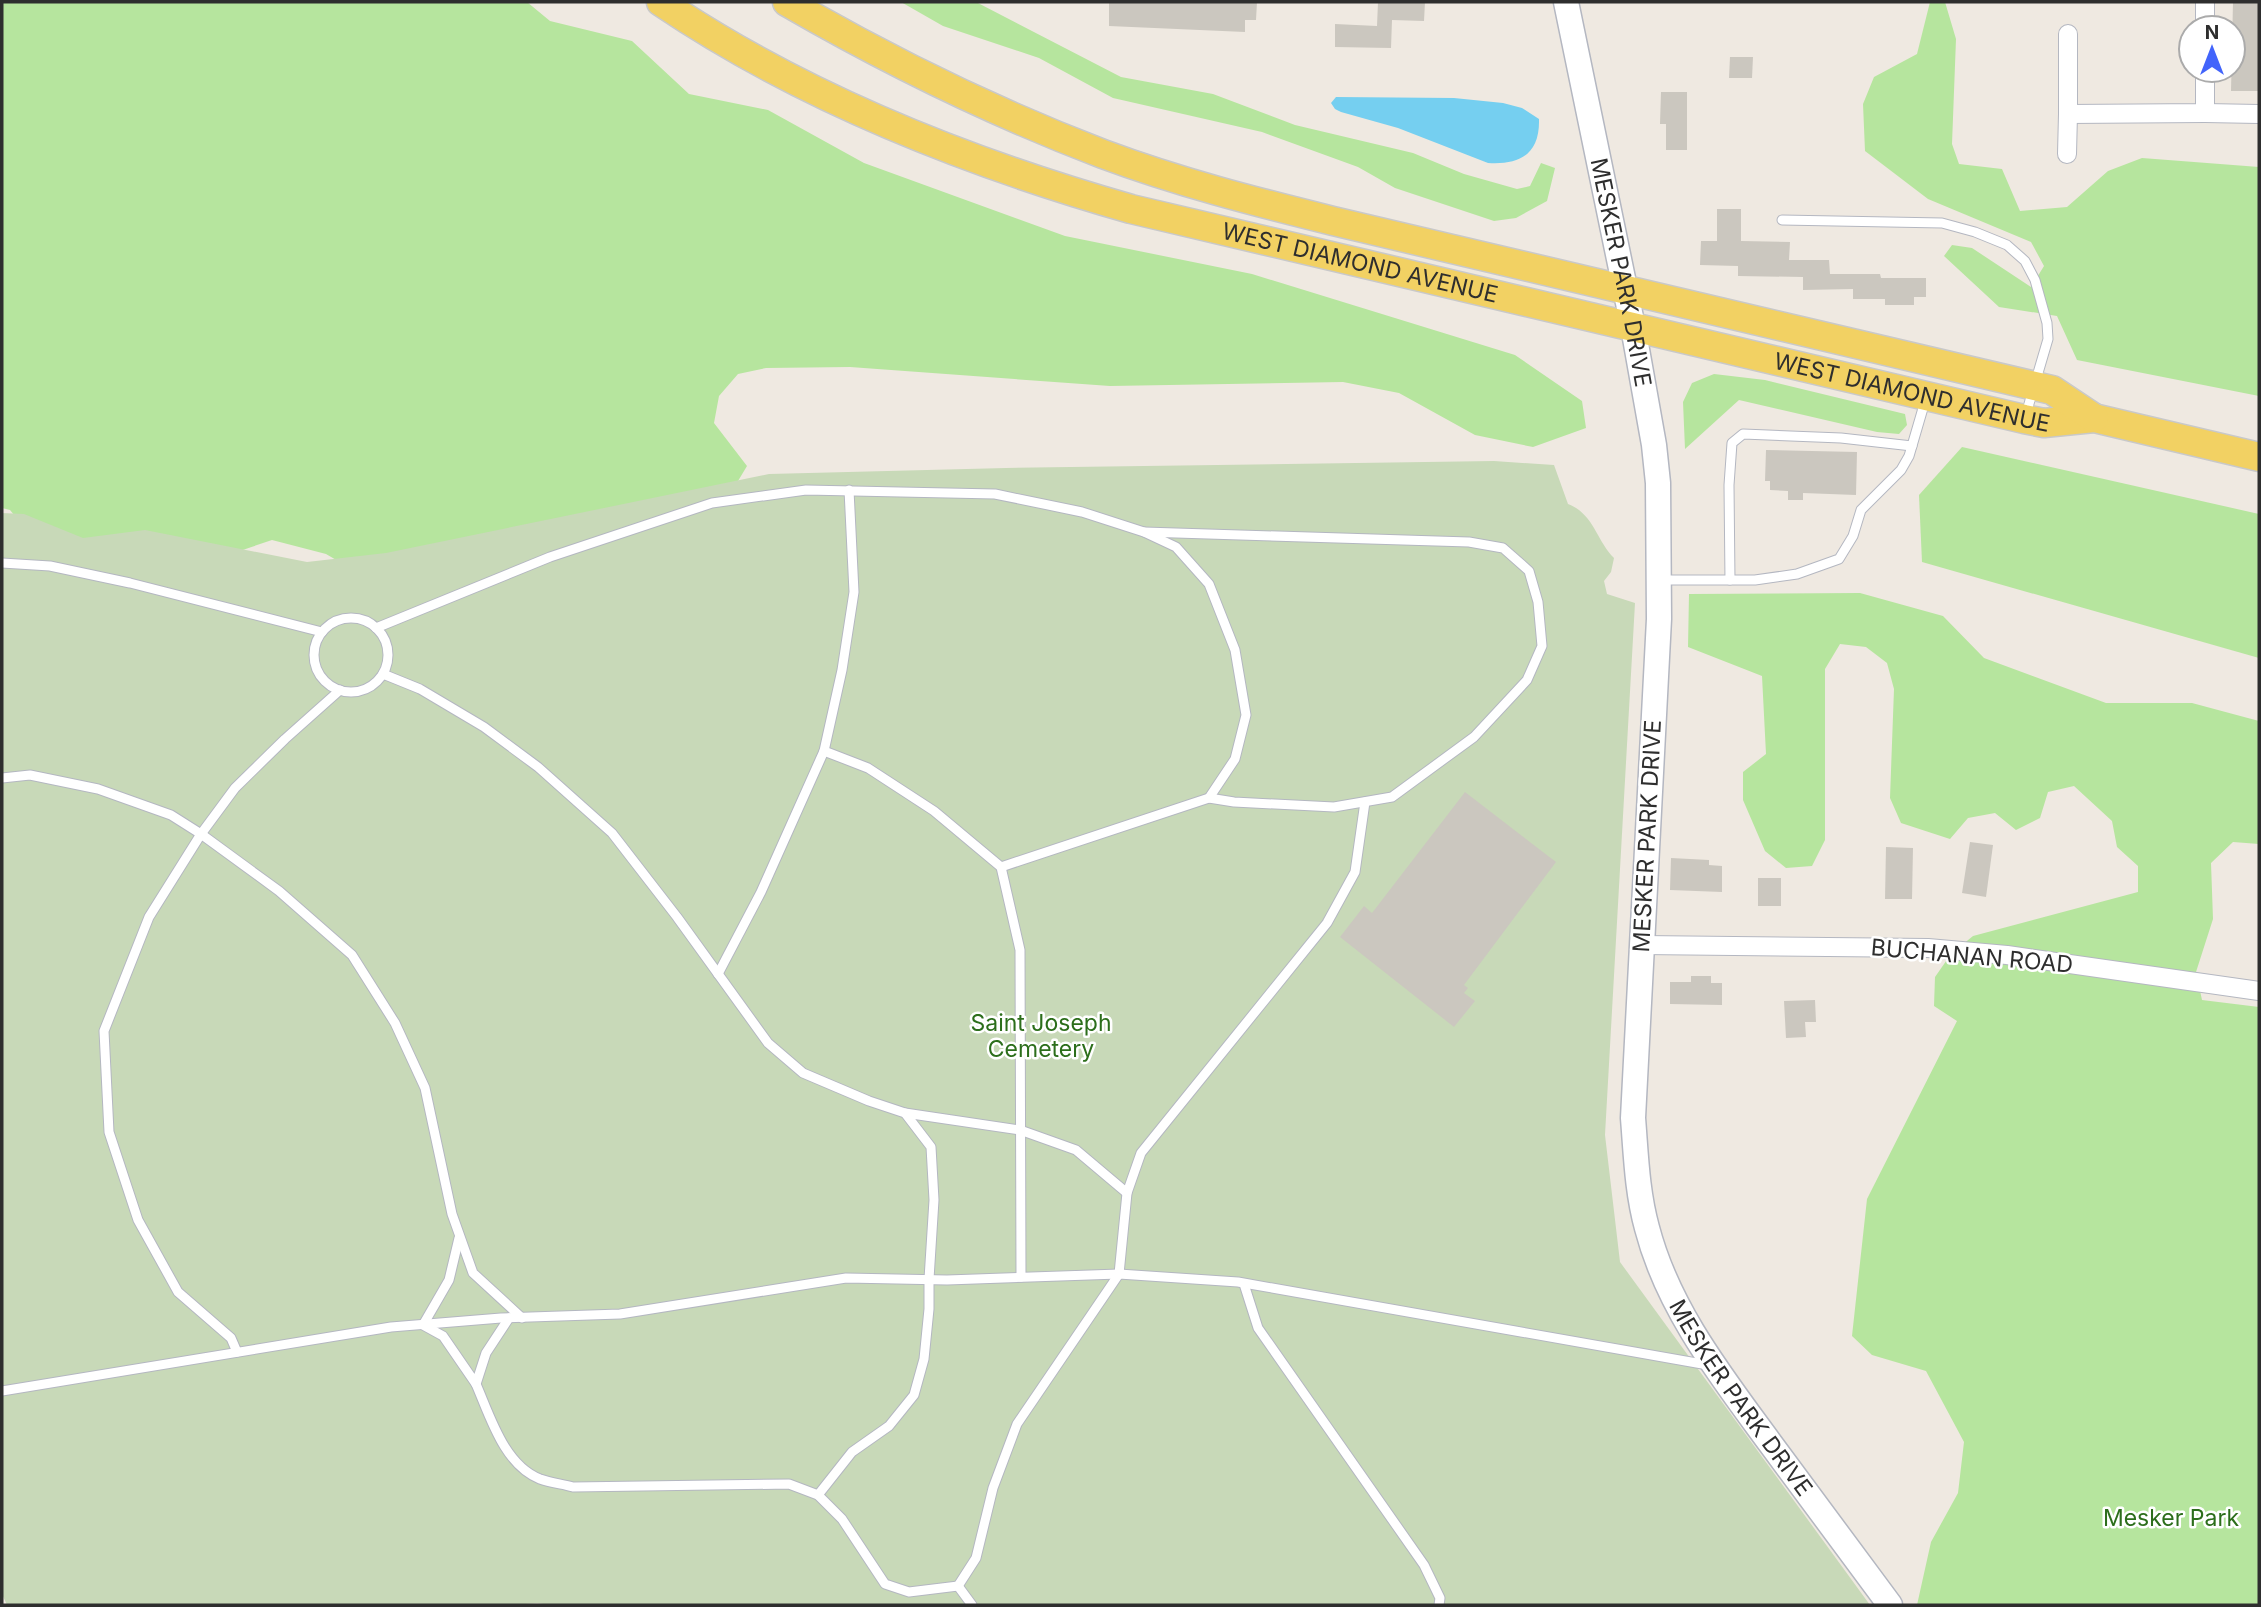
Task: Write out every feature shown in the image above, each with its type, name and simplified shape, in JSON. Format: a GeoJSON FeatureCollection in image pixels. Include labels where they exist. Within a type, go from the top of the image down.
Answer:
{"type":"FeatureCollection","features":[{"type":"Feature","properties":{"kind":"main road","name":"WEST DIAMOND AVENUE"},"geometry":{"type":"LineString","coordinates":[[660,2],[740,50],[845,104],[965,156],[1039,182],[1131,209],[2024,419],[2043,423],[2094,418],[2259,457]]}},
{"type":"Feature","properties":{"kind":"main road","name":"WEST DIAMOND AVENUE"},"geometry":{"type":"LineString","coordinates":[[787,2],[862,46],[948,89],[1116,159],[1233,196],[1625,289],[2037,376],[2052,390],[2094,418]]}},
{"type":"Feature","properties":{"kind":"street","name":"MESKER PARK DRIVE"},"geometry":{"type":"LineString","coordinates":[[1566,2],[1633,327],[1658,483],[1659,580],[1633,1118],[1640,1195],[1647,1228],[1664,1277],[1679,1309],[1713,1366],[1890,1605]]}},
{"type":"Feature","properties":{"kind":"street"},"geometry":{"type":"LineString","coordinates":[[2067,154],[2068,34]]}},
{"type":"Feature","properties":{"kind":"street"},"geometry":{"type":"LineString","coordinates":[[2205,84],[2205,113]]}},
{"type":"Feature","properties":{"kind":"street"},"geometry":{"type":"LineString","coordinates":[[2068,114],[2259,114]]}},
{"type":"Feature","properties":{"kind":"street","name":"BUCHANAN ROAD"},"geometry":{"type":"LineString","coordinates":[[1642,945],[1928,948],[2101,967],[2259,991]]}},
{"type":"Feature","properties":{"kind":"lane"},"geometry":{"type":"LineString","coordinates":[[1782,220],[1942,223],[1975,232],[2007,246],[2025,261],[2035,280],[2045,312],[2048,339],[2024,419]]}},
{"type":"Feature","properties":{"kind":"lane"},"geometry":{"type":"LineString","coordinates":[[1659,580],[1755,580],[1797,574],[1839,559],[1853,536],[1861,510],[1901,470],[1909,456],[1927,396]]}},
{"type":"Feature","properties":{"kind":"lane"},"geometry":{"type":"LineString","coordinates":[[1730,580],[1729,485],[1732,443],[1743,433],[1841,438],[1912,446]]}},
{"type":"Feature","properties":{"kind":"lane"},"geometry":{"type":"LineString","coordinates":[[376,628],[550,557],[712,503],[806,490],[995,494],[1082,512],[1144,532],[1176,547],[1209,584],[1235,650],[1246,715],[1235,759],[1209,798]]}},
{"type":"Feature","properties":{"kind":"lane"},"geometry":{"type":"LineString","coordinates":[[718,975],[761,892],[824,751],[842,670],[854,592],[849,490]]}},
{"type":"Feature","properties":{"kind":"lane"},"geometry":{"type":"LineString","coordinates":[[1001,867],[1209,798],[1234,802],[1334,807],[1392,797],[1474,737],[1527,680],[1542,646],[1538,602],[1529,571],[1503,548],[1469,542],[1144,532]]}},
{"type":"Feature","properties":{"kind":"lane"},"geometry":{"type":"LineString","coordinates":[[2,563],[50,566],[130,583],[322,632]]}},
{"type":"Feature","properties":{"kind":"lane"},"geometry":{"type":"LineString","coordinates":[[353,618],[376,628],[384,638],[388,650],[383,674],[364,689],[351,692],[329,685],[316,666],[314,654],[316,642],[322,632],[341,619],[353,618]]}},
{"type":"Feature","properties":{"kind":"lane"},"geometry":{"type":"LineString","coordinates":[[383,674],[420,689],[484,727],[538,768],[612,833],[768,1043],[803,1073],[905,1113],[1020,1130],[1076,1150],[1127,1193]]}},
{"type":"Feature","properties":{"kind":"lane"},"geometry":{"type":"LineString","coordinates":[[237,1352],[231,1338],[178,1292],[138,1220],[108,1132],[104,1031],[149,917],[201,834],[235,788],[285,738],[340,690]]}},
{"type":"Feature","properties":{"kind":"lane"},"geometry":{"type":"LineString","coordinates":[[824,751],[869,768],[923,803],[1001,867],[1020,950],[1021,1277]]}},
{"type":"Feature","properties":{"kind":"lane"},"geometry":{"type":"LineString","coordinates":[[2,778],[30,775],[98,789],[171,815],[279,891],[352,955],[395,1023],[425,1088],[452,1214],[473,1273],[522,1318]]}},
{"type":"Feature","properties":{"kind":"lane"},"geometry":{"type":"LineString","coordinates":[[958,1586],[976,1558],[993,1488],[1017,1424],[1118,1274],[1127,1193],[1141,1153],[1327,923],[1355,872],[1366,802]]}},
{"type":"Feature","properties":{"kind":"lane"},"geometry":{"type":"LineString","coordinates":[[818,1494],[852,1452],[889,1426],[914,1395],[924,1359],[934,1200],[931,1147],[905,1113]]}},
{"type":"Feature","properties":{"kind":"lane"},"geometry":{"type":"LineString","coordinates":[[423,1325],[449,1280],[460,1237]]}},
{"type":"Feature","properties":{"kind":"lane"},"geometry":{"type":"LineString","coordinates":[[2,1391],[391,1327],[509,1318],[620,1314],[846,1278],[929,1279],[1118,1274],[1244,1284],[1713,1366]]}},
{"type":"Feature","properties":{"kind":"lane"},"geometry":{"type":"LineString","coordinates":[[1244,1284],[1258,1328],[1424,1565],[1440,1598],[1439,1605]]}},
{"type":"Feature","properties":{"kind":"lane"},"geometry":{"type":"LineString","coordinates":[[475,1384],[486,1353],[509,1318]]}},
{"type":"Feature","properties":{"kind":"lane"},"geometry":{"type":"LineString","coordinates":[[423,1325],[443,1336],[475,1384],[498,1433],[515,1461],[539,1479],[573,1486],[789,1484],[818,1494],[842,1519],[885,1584],[909,1592],[958,1586]]}},
{"type":"Feature","properties":{"kind":"lane"},"geometry":{"type":"LineString","coordinates":[[958,1586],[972,1605]]}},
{"type":"Feature","properties":{"kind":"green space"},"geometry":{"type":"Polygon","coordinates":[[[2,2],[527,2],[550,21],[632,41],[689,94],[768,110],[864,163],[1065,236],[1252,274],[1515,355],[1582,401],[1586,428],[1533,447],[1475,435],[1399,393],[1343,382],[1110,386],[850,367],[766,368],[738,374],[719,396],[714,423],[747,466],[732,491],[374,582],[326,554],[272,540],[216,559],[45,553],[10,510],[2,508],[2,2]]]}},
{"type":"Feature","properties":{"kind":"green space"},"geometry":{"type":"Polygon","coordinates":[[[901,2],[976,2],[1121,77],[1213,94],[1295,125],[1413,153],[1464,174],[1517,189],[1530,186],[1541,163],[1555,168],[1547,201],[1516,218],[1494,221],[1395,188],[1358,167],[1262,132],[1113,98],[1039,58],[943,26],[901,2]]]}},
{"type":"Feature","properties":{"kind":"green space"},"geometry":{"type":"Polygon","coordinates":[[[1930,2],[1945,2],[1956,39],[1952,144],[1959,164],[2002,169],[2020,211],[2067,207],[2108,171],[2142,158],[2259,167],[2259,396],[2077,360],[2057,316],[1999,307],[1944,256],[1952,245],[1972,248],[2031,287],[2044,266],[2031,242],[1928,199],[1865,151],[1863,104],[1874,77],[1917,54],[1930,2]]]}},
{"type":"Feature","properties":{"kind":"green space"},"geometry":{"type":"Polygon","coordinates":[[[1714,374],[1765,380],[1905,414],[1907,425],[1899,434],[1877,432],[1739,400],[1685,449],[1683,402],[1692,383],[1714,374]]]}},
{"type":"Feature","properties":{"kind":"green space"},"geometry":{"type":"Polygon","coordinates":[[[1962,447],[2259,514],[2259,658],[1922,562],[1919,495],[1962,447]]]}},
{"type":"Feature","properties":{"kind":"green space","name":"Saint Joseph Cemetery"},"geometry":{"type":"Polygon","coordinates":[[[1494,461],[1554,465],[1568,504],[1584,514],[1614,558],[1611,572],[1604,581],[1607,594],[1635,603],[1605,1135],[1620,1262],[1870,1605],[7,1605],[2,1594],[2,513],[24,514],[83,538],[145,530],[307,562],[386,553],[769,474],[1494,461]]]}},
{"type":"Feature","properties":{"kind":"green space","name":"Mesker Park"},"geometry":{"type":"Polygon","coordinates":[[[1860,593],[1943,616],[1984,658],[2106,703],[2192,703],[2259,721],[2259,844],[2233,842],[2211,863],[2213,919],[2196,972],[2202,1000],[2259,1007],[2259,1605],[1917,1605],[1931,1542],[1958,1493],[1964,1442],[1926,1371],[1872,1355],[1852,1336],[1867,1199],[1957,1021],[1934,1006],[1935,977],[1951,954],[1973,936],[2138,892],[2138,866],[2117,847],[2112,821],[2074,786],[2048,792],[2040,818],[2016,830],[1995,813],[1968,818],[1950,839],[1901,823],[1890,798],[1894,689],[1887,663],[1866,647],[1840,644],[1825,669],[1825,840],[1812,866],[1786,868],[1765,851],[1743,800],[1743,772],[1766,754],[1762,676],[1688,647],[1689,594],[1860,593]]]}},
{"type":"Feature","properties":{"kind":"water"},"geometry":{"type":"Polygon","coordinates":[[[1336,97],[1454,98],[1503,103],[1522,108],[1539,119],[1538,131],[1532,149],[1526,155],[1510,162],[1488,163],[1398,128],[1341,112],[1331,103],[1336,97]]]}},
{"type":"Feature","properties":{"kind":"building"},"geometry":{"type":"Polygon","coordinates":[[[1109,2],[1257,2],[1256,20],[1245,20],[1245,32],[1109,26],[1109,2]]]}},
{"type":"Feature","properties":{"kind":"building"},"geometry":{"type":"Polygon","coordinates":[[[1378,2],[1425,2],[1424,21],[1392,20],[1391,48],[1335,47],[1335,24],[1377,26],[1378,2]]]}},
{"type":"Feature","properties":{"kind":"building"},"geometry":{"type":"Polygon","coordinates":[[[2233,2],[2259,2],[2259,91],[2231,91],[2231,84],[2247,84],[2247,14],[2233,14],[2233,2]]]}},
{"type":"Feature","properties":{"kind":"building"},"geometry":{"type":"Polygon","coordinates":[[[1730,57],[1753,57],[1752,78],[1729,78],[1730,57]]]}},
{"type":"Feature","properties":{"kind":"building"},"geometry":{"type":"Polygon","coordinates":[[[1661,92],[1687,92],[1687,150],[1666,150],[1666,124],[1660,124],[1661,92]]]}},
{"type":"Feature","properties":{"kind":"building"},"geometry":{"type":"Polygon","coordinates":[[[1717,209],[1741,209],[1741,241],[1790,242],[1789,260],[1829,260],[1830,274],[1926,278],[1926,297],[1914,297],[1914,305],[1885,305],[1885,299],[1853,299],[1853,289],[1803,290],[1803,277],[1738,276],[1738,266],[1700,265],[1701,241],[1717,241],[1717,209]]]}},
{"type":"Feature","properties":{"kind":"building"},"geometry":{"type":"Polygon","coordinates":[[[1766,450],[1857,452],[1856,495],[1803,493],[1803,500],[1788,500],[1788,491],[1770,490],[1770,481],[1765,481],[1766,450]]]}},
{"type":"Feature","properties":{"kind":"building"},"geometry":{"type":"Polygon","coordinates":[[[1465,792],[1556,862],[1464,985],[1468,988],[1464,993],[1475,1001],[1454,1027],[1340,937],[1364,906],[1372,913],[1465,792]]]}},
{"type":"Feature","properties":{"kind":"building"},"geometry":{"type":"Polygon","coordinates":[[[1970,842],[1993,845],[1986,897],[1962,893],[1970,842]]]}},
{"type":"Feature","properties":{"kind":"building"},"geometry":{"type":"Polygon","coordinates":[[[1886,847],[1913,848],[1912,899],[1885,899],[1886,847]]]}},
{"type":"Feature","properties":{"kind":"building"},"geometry":{"type":"Polygon","coordinates":[[[1671,858],[1709,860],[1709,865],[1722,866],[1722,892],[1670,890],[1671,858]]]}},
{"type":"Feature","properties":{"kind":"building"},"geometry":{"type":"Polygon","coordinates":[[[1758,878],[1781,878],[1781,906],[1758,906],[1758,878]]]}},
{"type":"Feature","properties":{"kind":"building"},"geometry":{"type":"Polygon","coordinates":[[[1691,976],[1711,976],[1711,983],[1722,983],[1722,1005],[1670,1004],[1670,982],[1691,982],[1691,976]]]}},
{"type":"Feature","properties":{"kind":"building"},"geometry":{"type":"Polygon","coordinates":[[[1815,1000],[1816,1022],[1805,1022],[1806,1037],[1786,1038],[1784,1001],[1815,1000]]]}}]}
